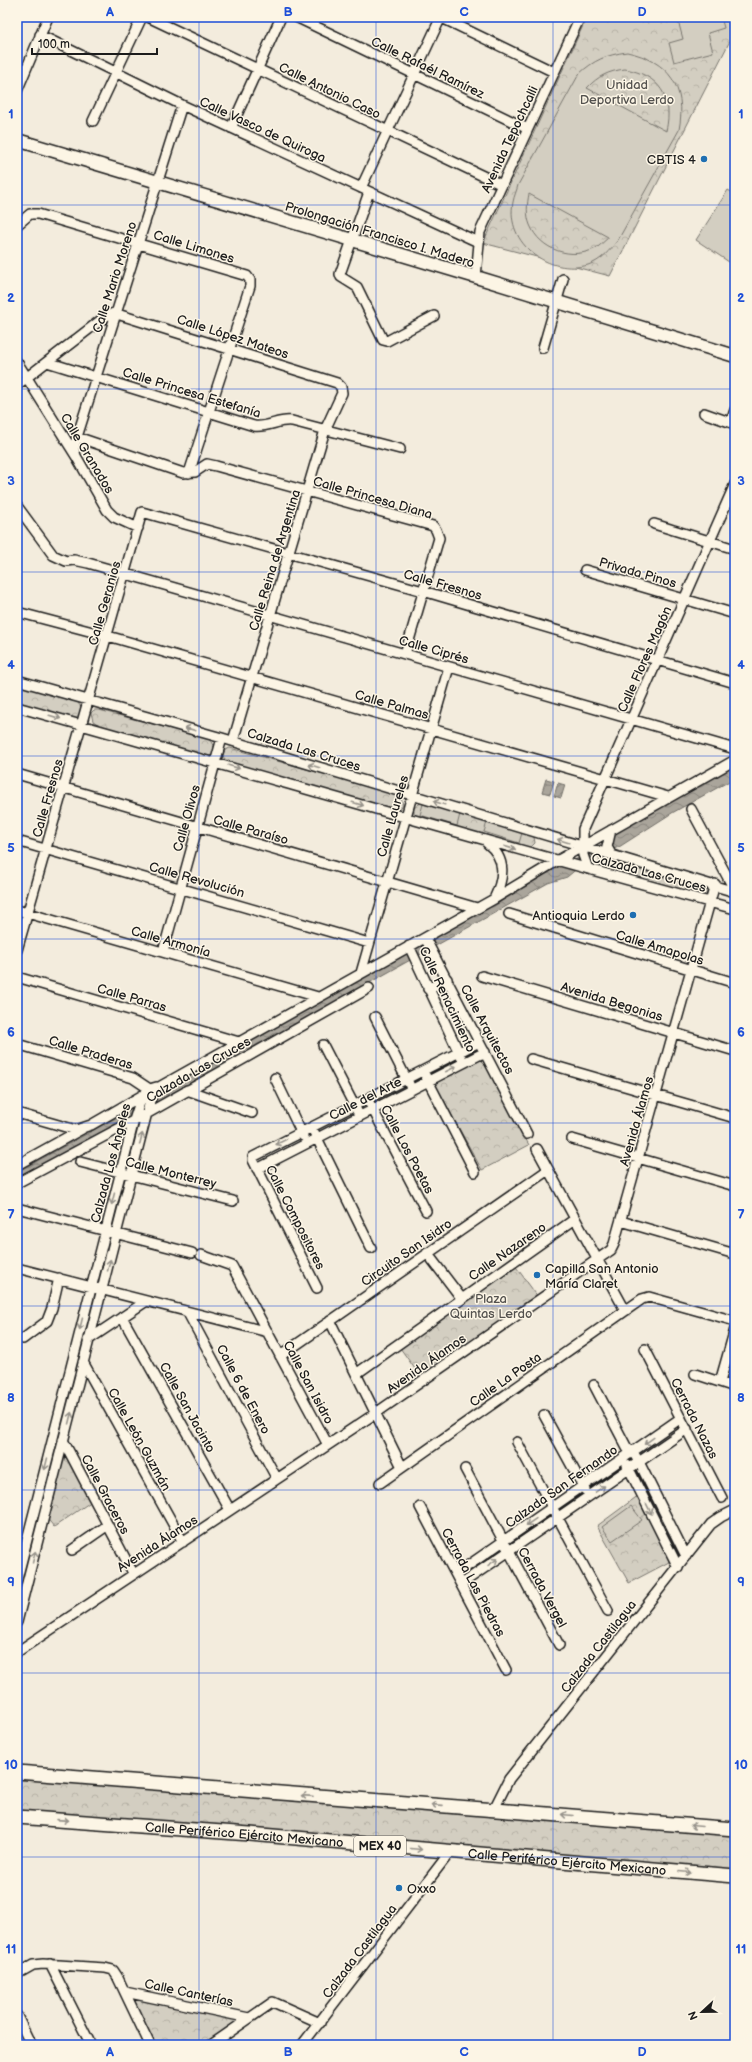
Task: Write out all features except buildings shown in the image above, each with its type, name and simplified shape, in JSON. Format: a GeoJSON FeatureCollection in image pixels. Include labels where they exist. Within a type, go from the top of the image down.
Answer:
{"type":"FeatureCollection","features":[{"type":"Feature","properties":{"kind":"highway"},"geometry":{"type":"LineString","coordinates":[[17,1772],[735,1829]]}},
{"type":"Feature","properties":{"kind":"highway","name":"Calle Periférico Ejército Mexicano"},"geometry":{"type":"LineString","coordinates":[[17,1817],[250,1834],[735,1876]]}},
{"type":"Feature","properties":{"kind":"main road","name":"Prolongación Francisco I. Madero"},"geometry":{"type":"LineString","coordinates":[[17,140],[735,356]]}},
{"type":"Feature","properties":{"kind":"street"},"geometry":{"type":"LineString","coordinates":[[17,91],[48,17]]}},
{"type":"Feature","properties":{"kind":"street"},"geometry":{"type":"LineString","coordinates":[[93,121],[142,17]]}},
{"type":"Feature","properties":{"kind":"street","name":"Calle Antonio Caso"},"geometry":{"type":"LineString","coordinates":[[148,17],[387,132],[502,185]]}},
{"type":"Feature","properties":{"kind":"street"},"geometry":{"type":"LineString","coordinates":[[231,128],[281,17]]}},
{"type":"Feature","properties":{"kind":"street","name":"Calle Rafaél Ramírez"},"geometry":{"type":"LineString","coordinates":[[296,17],[528,130]]}},
{"type":"Feature","properties":{"kind":"street"},"geometry":{"type":"LineString","coordinates":[[434,316],[387,341],[383,340],[357,287],[341,277],[340,274],[365,190],[387,132],[440,17],[554,72]]}},
{"type":"Feature","properties":{"kind":"street","name":"Avenida Tepochcalli"},"geometry":{"type":"LineString","coordinates":[[476,277],[480,232],[580,17]]}},
{"type":"Feature","properties":{"kind":"street","name":"Calle Vasco de Quiroga"},"geometry":{"type":"LineString","coordinates":[[40,35],[182,105],[478,242]]}},
{"type":"Feature","properties":{"kind":"street","name":"Calle Mario Moreno"},"geometry":{"type":"LineString","coordinates":[[76,456],[74,449],[77,437],[182,105]]}},
{"type":"Feature","properties":{"kind":"street","name":"Calle Limones"},"geometry":{"type":"LineString","coordinates":[[17,225],[30,214],[38,214],[247,276],[250,280],[250,286],[230,349]]}},
{"type":"Feature","properties":{"kind":"street"},"geometry":{"type":"LineString","coordinates":[[543,348],[563,279]]}},
{"type":"Feature","properties":{"kind":"street"},"geometry":{"type":"LineString","coordinates":[[17,385],[106,316],[116,313]]}},
{"type":"Feature","properties":{"kind":"street","name":"Calle López Mateos"},"geometry":{"type":"LineString","coordinates":[[116,313],[338,383],[341,387]]}},
{"type":"Feature","properties":{"kind":"street"},"geometry":{"type":"LineString","coordinates":[[77,437],[189,473],[230,349]]}},
{"type":"Feature","properties":{"kind":"street","name":"Calle Granados"},"geometry":{"type":"LineString","coordinates":[[17,362],[76,456],[106,510],[114,517],[138,528]]}},
{"type":"Feature","properties":{"kind":"street","name":"Calle Princesa Estefanía"},"geometry":{"type":"LineString","coordinates":[[47,362],[254,426],[269,426],[286,420],[400,449]]}},
{"type":"Feature","properties":{"kind":"street","name":"Calle Reina de Argentina"},"geometry":{"type":"LineString","coordinates":[[233,741],[326,430],[342,393],[341,387]]}},
{"type":"Feature","properties":{"kind":"street"},"geometry":{"type":"LineString","coordinates":[[704,414],[733,423],[735,410]]}},
{"type":"Feature","properties":{"kind":"street","name":"Calle Princesa Diana"},"geometry":{"type":"LineString","coordinates":[[189,473],[195,472],[207,464],[428,524],[436,530],[439,538],[423,591]]}},
{"type":"Feature","properties":{"kind":"street","name":"Calle Flores Magón"},"geometry":{"type":"LineString","coordinates":[[582,846],[583,829],[735,484]]}},
{"type":"Feature","properties":{"kind":"street","name":"Calle Ciprés"},"geometry":{"type":"LineString","coordinates":[[17,506],[53,555],[59,559],[81,561],[735,750]]}},
{"type":"Feature","properties":{"kind":"street","name":"Calle Geranios"},"geometry":{"type":"LineString","coordinates":[[89,700],[142,512]]}},
{"type":"Feature","properties":{"kind":"street","name":"Calle Fresnos"},"geometry":{"type":"LineString","coordinates":[[142,512],[423,591],[735,683]]}},
{"type":"Feature","properties":{"kind":"street"},"geometry":{"type":"LineString","coordinates":[[654,524],[735,549]]}},
{"type":"Feature","properties":{"kind":"street","name":"Privada Pinos"},"geometry":{"type":"LineString","coordinates":[[585,570],[735,614]]}},
{"type":"Feature","properties":{"kind":"street"},"geometry":{"type":"LineString","coordinates":[[405,654],[423,591]]}},
{"type":"Feature","properties":{"kind":"street","name":"Calle Palmas"},"geometry":{"type":"LineString","coordinates":[[17,612],[108,636],[668,797]]}},
{"type":"Feature","properties":{"kind":"street","name":"Calle Laureles"},"geometry":{"type":"LineString","coordinates":[[361,973],[449,667]]}},
{"type":"Feature","properties":{"kind":"street","name":"Calzada Las Cruces"},"geometry":{"type":"LineString","coordinates":[[17,680],[233,741],[735,891]]}},
{"type":"Feature","properties":{"kind":"street","name":"Calle Fresnos"},"geometry":{"type":"LineString","coordinates":[[17,950],[89,700]]}},
{"type":"Feature","properties":{"kind":"street","name":"Calzada Las Cruces"},"geometry":{"type":"LineString","coordinates":[[17,707],[216,762],[484,841],[735,909]]}},
{"type":"Feature","properties":{"kind":"street","name":"Calle Olivos"},"geometry":{"type":"LineString","coordinates":[[163,952],[222,738]]}},
{"type":"Feature","properties":{"kind":"street","name":"Calzada Las Cruces"},"geometry":{"type":"LineString","coordinates":[[83,1128],[150,1093],[425,938],[494,899],[582,846],[735,760]]}},
{"type":"Feature","properties":{"kind":"street","name":"Calle Paraíso"},"geometry":{"type":"LineString","coordinates":[[17,774],[477,908]]}},
{"type":"Feature","properties":{"kind":"street"},"geometry":{"type":"LineString","coordinates":[[691,809],[735,891]]}},
{"type":"Feature","properties":{"kind":"street"},"geometry":{"type":"LineString","coordinates":[[611,830],[607,847],[611,854]]}},
{"type":"Feature","properties":{"kind":"street","name":"Calle Revolución"},"geometry":{"type":"LineString","coordinates":[[17,841],[369,943]]}},
{"type":"Feature","properties":{"kind":"street"},"geometry":{"type":"LineString","coordinates":[[484,841],[495,849],[500,861],[502,874],[494,899]]}},
{"type":"Feature","properties":{"kind":"street"},"geometry":{"type":"LineString","coordinates":[[582,846],[588,869]]}},
{"type":"Feature","properties":{"kind":"street","name":"Avenida Álamos"},"geometry":{"type":"LineString","coordinates":[[17,1652],[133,1573],[183,1542],[376,1413],[611,1250],[621,1221],[658,1094],[715,884]]}},
{"type":"Feature","properties":{"kind":"street","name":"Calle Armonía"},"geometry":{"type":"LineString","coordinates":[[17,910],[318,997]]}},
{"type":"Feature","properties":{"kind":"street","name":"Calle Amapolas"},"geometry":{"type":"LineString","coordinates":[[509,914],[735,983]]}},
{"type":"Feature","properties":{"kind":"street","name":"Calle Arquitectos"},"geometry":{"type":"LineString","coordinates":[[425,938],[527,1134]]}},
{"type":"Feature","properties":{"kind":"street","name":"Calle Renacimiento"},"geometry":{"type":"LineString","coordinates":[[409,946],[428,989],[464,1062]]}},
{"type":"Feature","properties":{"kind":"street"},"geometry":{"type":"LineString","coordinates":[[417,962],[432,954]]}},
{"type":"Feature","properties":{"kind":"street","name":"Avenida Begonias"},"geometry":{"type":"LineString","coordinates":[[482,976],[735,1051]]}},
{"type":"Feature","properties":{"kind":"street","name":"Calle Parras"},"geometry":{"type":"LineString","coordinates":[[17,977],[239,1042]]}},
{"type":"Feature","properties":{"kind":"street"},"geometry":{"type":"LineString","coordinates":[[428,989],[447,979]]}},
{"type":"Feature","properties":{"kind":"street","name":"Calzada Las Cruces"},"geometry":{"type":"LineString","coordinates":[[17,1183],[369,988]]}},
{"type":"Feature","properties":{"kind":"street"},"geometry":{"type":"LineString","coordinates":[[375,1017],[411,1089]]}},
{"type":"Feature","properties":{"kind":"street","name":"Calle del Arte"},"geometry":{"type":"LineString","coordinates":[[252,1159],[301,1132],[479,1042]]}},
{"type":"Feature","properties":{"kind":"street","name":"Calle Praderas"},"geometry":{"type":"LineString","coordinates":[[17,1044],[133,1078],[150,1093]]}},
{"type":"Feature","properties":{"kind":"street"},"geometry":{"type":"LineString","coordinates":[[323,1045],[359,1116]]}},
{"type":"Feature","properties":{"kind":"street","name":"Calle del Arte"},"geometry":{"type":"LineString","coordinates":[[257,1169],[485,1052]]}},
{"type":"Feature","properties":{"kind":"street"},"geometry":{"type":"LineString","coordinates":[[531,1058],[658,1094],[735,1118]]}},
{"type":"Feature","properties":{"kind":"street"},"geometry":{"type":"LineString","coordinates":[[422,1071],[475,1172]]}},
{"type":"Feature","properties":{"kind":"street"},"geometry":{"type":"LineString","coordinates":[[275,1078],[307,1143]]}},
{"type":"Feature","properties":{"kind":"street"},"geometry":{"type":"LineString","coordinates":[[187,1090],[252,1113]]}},
{"type":"Feature","properties":{"kind":"street","name":"Calzada Los Ángeles"},"geometry":{"type":"LineString","coordinates":[[17,1622],[21,1591],[46,1511],[132,1175],[148,1110],[150,1093]]}},
{"type":"Feature","properties":{"kind":"street","name":"Calzada Los Ángeles"},"geometry":{"type":"LineString","coordinates":[[17,1579],[54,1428],[134,1118],[150,1093]]}},
{"type":"Feature","properties":{"kind":"street","name":"Calle Los Poetas"},"geometry":{"type":"LineString","coordinates":[[367,1099],[426,1211]]}},
{"type":"Feature","properties":{"kind":"street"},"geometry":{"type":"LineString","coordinates":[[17,1113],[72,1129],[83,1128]]}},
{"type":"Feature","properties":{"kind":"street"},"geometry":{"type":"LineString","coordinates":[[311,1127],[371,1248]]}},
{"type":"Feature","properties":{"kind":"street"},"geometry":{"type":"LineString","coordinates":[[17,1165],[83,1128]]}},
{"type":"Feature","properties":{"kind":"street"},"geometry":{"type":"LineString","coordinates":[[572,1139],[735,1186]]}},
{"type":"Feature","properties":{"kind":"street"},"geometry":{"type":"LineString","coordinates":[[537,1149],[625,1310]]}},
{"type":"Feature","properties":{"kind":"street","name":"Calle Compositores"},"geometry":{"type":"LineString","coordinates":[[252,1159],[318,1288]]}},
{"type":"Feature","properties":{"kind":"street","name":"Calle Monterrey"},"geometry":{"type":"LineString","coordinates":[[80,1162],[233,1201]]}},
{"type":"Feature","properties":{"kind":"street","name":"Circuito San Isidro"},"geometry":{"type":"LineString","coordinates":[[280,1356],[548,1170]]}},
{"type":"Feature","properties":{"kind":"street"},"geometry":{"type":"LineString","coordinates":[[17,1208],[192,1253]]}},
{"type":"Feature","properties":{"kind":"street","name":"Calle Nazareno"},"geometry":{"type":"LineString","coordinates":[[356,1374],[575,1219]]}},
{"type":"Feature","properties":{"kind":"street"},"geometry":{"type":"LineString","coordinates":[[621,1221],[735,1254]]}},
{"type":"Feature","properties":{"kind":"street"},"geometry":{"type":"LineString","coordinates":[[427,1253],[462,1299]]}},
{"type":"Feature","properties":{"kind":"street","name":"Calle San Isidro"},"geometry":{"type":"LineString","coordinates":[[201,1256],[232,1266],[328,1445]]}},
{"type":"Feature","properties":{"kind":"street"},"geometry":{"type":"LineString","coordinates":[[17,1268],[91,1286],[188,1313],[268,1332]]}},
{"type":"Feature","properties":{"kind":"street"},"geometry":{"type":"LineString","coordinates":[[23,1339],[47,1321],[52,1308],[59,1278]]}},
{"type":"Feature","properties":{"kind":"street","name":"Calle La Posta"},"geometry":{"type":"LineString","coordinates":[[380,1482],[645,1297],[735,1321]]}},
{"type":"Feature","properties":{"kind":"street"},"geometry":{"type":"LineString","coordinates":[[75,1348],[145,1302]]}},
{"type":"Feature","properties":{"kind":"street","name":"Calle 6 de Enero"},"geometry":{"type":"LineString","coordinates":[[188,1313],[277,1479]]}},
{"type":"Feature","properties":{"kind":"street","name":"Calle San Jacinto"},"geometry":{"type":"LineString","coordinates":[[122,1317],[230,1510]]}},
{"type":"Feature","properties":{"kind":"street"},"geometry":{"type":"LineString","coordinates":[[330,1321],[402,1467]]}},
{"type":"Feature","properties":{"kind":"street"},"geometry":{"type":"LineString","coordinates":[[720,1382],[735,1329]]}},
{"type":"Feature","properties":{"kind":"street","name":"Calle León Guzmán"},"geometry":{"type":"LineString","coordinates":[[75,1348],[183,1542]]}},
{"type":"Feature","properties":{"kind":"street","name":"Cerrada Nazas"},"geometry":{"type":"LineString","coordinates":[[646,1349],[722,1498]]}},
{"type":"Feature","properties":{"kind":"street"},"geometry":{"type":"LineString","coordinates":[[695,1374],[735,1387]]}},
{"type":"Feature","properties":{"kind":"street"},"geometry":{"type":"LineString","coordinates":[[594,1385],[630,1450],[639,1462],[686,1556]]}},
{"type":"Feature","properties":{"kind":"street"},"geometry":{"type":"LineString","coordinates":[[544,1415],[588,1497]]}},
{"type":"Feature","properties":{"kind":"street","name":"Calzada San Fernando"},"geometry":{"type":"LineString","coordinates":[[630,1450],[681,1418]]}},
{"type":"Feature","properties":{"kind":"street","name":"Calle Graceros"},"geometry":{"type":"LineString","coordinates":[[54,1428],[64,1441],[133,1573]]}},
{"type":"Feature","properties":{"kind":"street","name":"Calzada San Fernando"},"geometry":{"type":"LineString","coordinates":[[461,1584],[687,1430]]}},
{"type":"Feature","properties":{"kind":"street"},"geometry":{"type":"LineString","coordinates":[[517,1442],[608,1611]]}},
{"type":"Feature","properties":{"kind":"street"},"geometry":{"type":"LineString","coordinates":[[630,1450],[624,1458],[678,1567]]}},
{"type":"Feature","properties":{"kind":"street","name":"Calzada San Fernando"},"geometry":{"type":"LineString","coordinates":[[456,1574],[624,1458]]}},
{"type":"Feature","properties":{"kind":"street","name":"Cerrada Vergel"},"geometry":{"type":"LineString","coordinates":[[465,1469],[559,1646]]}},
{"type":"Feature","properties":{"kind":"street","name":"Cerrada Las Piedras"},"geometry":{"type":"LineString","coordinates":[[420,1507],[506,1670]]}},
{"type":"Feature","properties":{"kind":"street"},"geometry":{"type":"LineString","coordinates":[[35,1508],[46,1511]]}},
{"type":"Feature","properties":{"kind":"street","name":"Calzada Castilagua"},"geometry":{"type":"LineString","coordinates":[[494,1809],[509,1779],[711,1524],[735,1510]]}},
{"type":"Feature","properties":{"kind":"street"},"geometry":{"type":"LineString","coordinates":[[72,1550],[108,1525]]}},
{"type":"Feature","properties":{"kind":"street","name":"Calzada Castilagua"},"geometry":{"type":"LineString","coordinates":[[302,2045],[450,1852]]}},
{"type":"Feature","properties":{"kind":"street"},"geometry":{"type":"LineString","coordinates":[[50,1964],[91,2045]]}},
{"type":"Feature","properties":{"kind":"street"},"geometry":{"type":"LineString","coordinates":[[17,1974],[33,1965],[50,1964],[105,1968],[113,1970],[150,2045]]}},
{"type":"Feature","properties":{"kind":"street","name":"Calle Canterías"},"geometry":{"type":"LineString","coordinates":[[125,1992],[249,2018]]}},
{"type":"Feature","properties":{"kind":"street","name":"Calle Canterías"},"geometry":{"type":"LineString","coordinates":[[211,2045],[273,2002],[277,2002],[320,2023]]}},
{"type":"Feature","properties":{"kind":"street"},"geometry":{"type":"LineString","coordinates":[[17,2016],[32,2045]]}},
{"type":"Feature","properties":{"kind":"green space","name":"Unidad Deportiva Lerdo"},"geometry":{"type":"Polygon","coordinates":[[[587,17],[735,17],[735,31],[610,276],[483,243],[587,17]]]}},
{"type":"Feature","properties":{"kind":"green space"},"geometry":{"type":"Polygon","coordinates":[[[677,17],[721,17],[724,28],[708,33],[713,52],[674,62],[669,43],[683,39],[677,17]]]}},
{"type":"Feature","properties":{"kind":"green space"},"geometry":{"type":"Polygon","coordinates":[[[627,52],[642,56],[664,69],[672,78],[680,101],[681,115],[679,130],[618,240],[612,248],[601,258],[588,265],[573,267],[559,266],[545,261],[533,253],[523,243],[516,231],[512,217],[514,198],[518,185],[579,74],[595,62],[627,52]],[[625,69],[604,75],[595,80],[587,88],[666,131],[668,108],[666,98],[661,90],[655,82],[647,76],[625,69]],[[529,194],[527,210],[530,225],[541,241],[549,247],[567,253],[587,252],[599,246],[608,238],[608,237],[529,194]]]}},
{"type":"Feature","properties":{"kind":"green space"},"geometry":{"type":"Polygon","coordinates":[[[728,190],[735,194],[735,266],[696,240],[728,190]]]}},
{"type":"Feature","properties":{"kind":"green space"},"geometry":{"type":"Polygon","coordinates":[[[17,684],[75,700],[82,710],[80,716],[74,720],[17,703],[17,684]]]}},
{"type":"Feature","properties":{"kind":"green space"},"geometry":{"type":"Polygon","coordinates":[[[94,710],[99,710],[206,738],[210,740],[215,749],[213,754],[208,757],[104,728],[93,721],[91,713],[94,710]]]}},
{"type":"Feature","properties":{"kind":"green space"},"geometry":{"type":"Polygon","coordinates":[[[230,748],[397,794],[401,798],[403,805],[400,810],[396,812],[227,766],[223,755],[225,750],[230,748]]]}},
{"type":"Feature","properties":{"kind":"green space"},"geometry":{"type":"Polygon","coordinates":[[[423,801],[531,833],[534,837],[535,843],[530,848],[417,818],[414,813],[414,808],[423,801]]]}},
{"type":"Feature","properties":{"kind":"green space"},"geometry":{"type":"Polygon","coordinates":[[[423,804],[460,814],[457,826],[420,815],[423,804]]]}},
{"type":"Feature","properties":{"kind":"green space"},"geometry":{"type":"Polygon","coordinates":[[[487,822],[522,833],[519,843],[484,832],[487,822]]]}},
{"type":"Feature","properties":{"kind":"green space"},"geometry":{"type":"Polygon","coordinates":[[[600,858],[708,891],[706,898],[599,866],[600,858]]]}},
{"type":"Feature","properties":{"kind":"green space"},"geometry":{"type":"Polygon","coordinates":[[[481,1057],[529,1145],[482,1170],[434,1083],[481,1057]]]}},
{"type":"Feature","properties":{"kind":"green space","name":"Plaza Quintas Lerdo"},"geometry":{"type":"Polygon","coordinates":[[[514,1264],[538,1297],[422,1379],[398,1345],[514,1264]]]}},
{"type":"Feature","properties":{"kind":"green space"},"geometry":{"type":"Polygon","coordinates":[[[60,1444],[92,1501],[54,1527],[43,1513],[60,1444]]]}},
{"type":"Feature","properties":{"kind":"green space"},"geometry":{"type":"Polygon","coordinates":[[[639,1495],[665,1547],[669,1562],[629,1583],[597,1526],[639,1495]]]}},
{"type":"Feature","properties":{"kind":"green space"},"geometry":{"type":"Polygon","coordinates":[[[631,1506],[642,1520],[612,1541],[602,1527],[631,1506]]]}},
{"type":"Feature","properties":{"kind":"green space"},"geometry":{"type":"Polygon","coordinates":[[[17,1774],[735,1832],[735,1875],[17,1815],[17,1774]]]}},
{"type":"Feature","properties":{"kind":"green space"},"geometry":{"type":"Polygon","coordinates":[[[130,1995],[245,2016],[205,2045],[153,2045],[130,1995]]]}},
{"type":"Feature","properties":{"kind":"water"},"geometry":{"type":"Polygon","coordinates":[[[735,765],[735,778],[672,813],[619,847],[591,857],[567,877],[548,883],[158,1101],[145,1105],[127,1118],[17,1177],[17,1172],[143,1103],[531,879],[588,854],[618,831],[735,765]]]}},
{"type":"Feature","properties":{"kind":"water"},"geometry":{"type":"Polygon","coordinates":[[[546,779],[554,781],[550,794],[542,792],[546,779]]]}},
{"type":"Feature","properties":{"kind":"water"},"geometry":{"type":"Polygon","coordinates":[[[558,783],[565,785],[561,798],[554,796],[558,783]]]}},
{"type":"Feature","properties":{"kind":"place","name":"CBTIS 4"},"geometry":{"type":"Point","coordinates":[704,159]}},
{"type":"Feature","properties":{"kind":"place","name":"Antioquia Lerdo"},"geometry":{"type":"Point","coordinates":[633,915]}},
{"type":"Feature","properties":{"kind":"place","name":"Capilla San Antonio María Claret"},"geometry":{"type":"Point","coordinates":[537,1275]}},
{"type":"Feature","properties":{"kind":"place","name":"Oxxo"},"geometry":{"type":"Point","coordinates":[399,1888]}}]}
